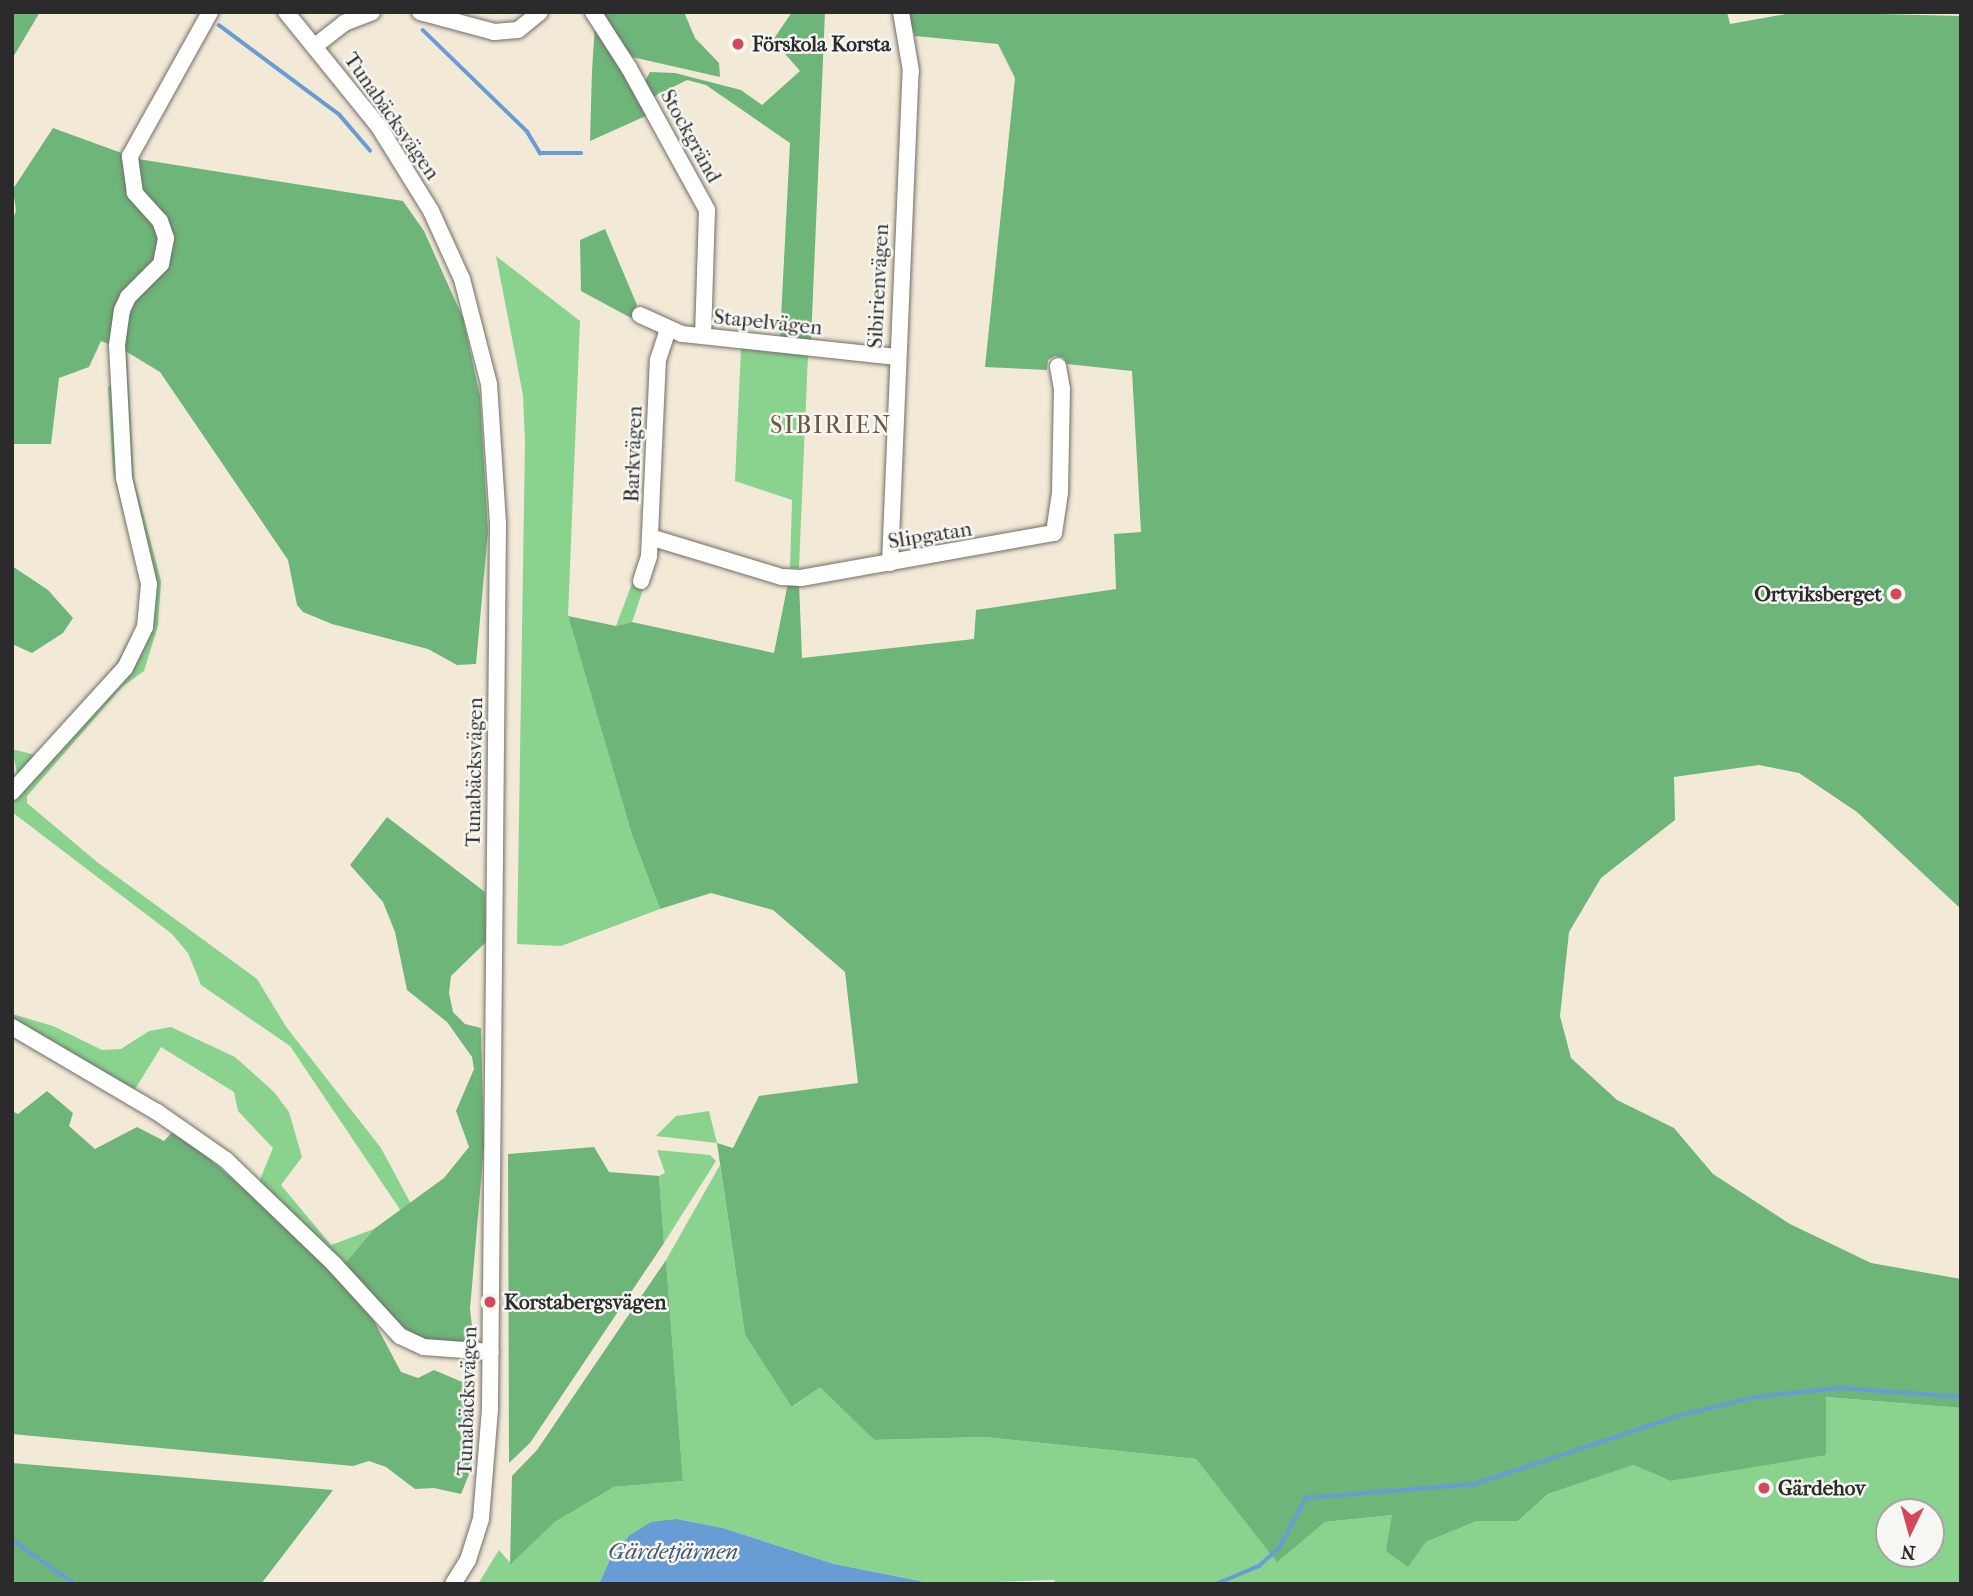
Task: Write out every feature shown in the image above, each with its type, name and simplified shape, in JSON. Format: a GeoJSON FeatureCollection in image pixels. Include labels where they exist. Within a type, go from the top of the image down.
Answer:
{"type":"FeatureCollection","features":[{"type":"Feature","properties":{"kind":"street"},"geometry":{"type":"LineString","coordinates":[[12,792],[125,668],[145,626],[149,584],[124,478],[117,345],[128,297],[161,264],[166,238],[160,221],[135,193],[130,156],[210,12]]}},
{"type":"Feature","properties":{"kind":"street","name":"Tunabäcksvägen"},"geometry":{"type":"LineString","coordinates":[[286,12],[379,127],[431,211],[462,279],[489,384],[498,510],[488,1467],[481,1519],[468,1560],[453,1584]]}},
{"type":"Feature","properties":{"kind":"street"},"geometry":{"type":"LineString","coordinates":[[315,46],[344,23],[372,12]]}},
{"type":"Feature","properties":{"kind":"street"},"geometry":{"type":"LineString","coordinates":[[419,12],[494,32],[518,30],[540,12]]}},
{"type":"Feature","properties":{"kind":"street","name":"Stockgränd"},"geometry":{"type":"LineString","coordinates":[[593,12],[629,68],[707,210],[703,336]]}},
{"type":"Feature","properties":{"kind":"street","name":"Sibirienvägen"},"geometry":{"type":"LineString","coordinates":[[890,563],[895,357],[911,71],[901,12]]}},
{"type":"Feature","properties":{"kind":"street","name":"Stapelvägen"},"geometry":{"type":"LineString","coordinates":[[640,315],[668,330],[703,336],[895,357]]}},
{"type":"Feature","properties":{"kind":"street","name":"Barkvägen"},"geometry":{"type":"LineString","coordinates":[[641,581],[650,537],[658,360],[668,330]]}},
{"type":"Feature","properties":{"kind":"street","name":"Slipgatan"},"geometry":{"type":"LineString","coordinates":[[650,537],[782,577],[890,563],[1054,533],[1060,493],[1062,389],[1058,366]]}},
{"type":"Feature","properties":{"kind":"street"},"geometry":{"type":"LineString","coordinates":[[12,1027],[157,1112],[226,1160],[334,1264],[400,1336],[424,1347],[491,1352]]}},
{"type":"Feature","properties":{"kind":"green space"},"geometry":{"type":"Polygon","coordinates":[[[12,12],[40,12],[12,59],[12,12]]]}},
{"type":"Feature","properties":{"kind":"green space"},"geometry":{"type":"Polygon","coordinates":[[[601,12],[684,12],[695,38],[719,63],[720,77],[632,57],[601,12]]]}},
{"type":"Feature","properties":{"kind":"green space"},"geometry":{"type":"Polygon","coordinates":[[[792,12],[825,12],[811,341],[780,338],[790,143],[706,85],[687,80],[653,97],[645,81],[650,72],[675,73],[741,90],[762,105],[800,71],[773,40],[792,12]]]}},
{"type":"Feature","properties":{"kind":"green space"},"geometry":{"type":"Polygon","coordinates":[[[906,12],[1727,12],[1730,24],[1797,12],[1961,16],[1961,909],[1857,812],[1799,773],[1759,765],[1674,777],[1675,820],[1601,878],[1569,932],[1560,1016],[1571,1058],[1617,1100],[1674,1128],[1713,1174],[1790,1224],[1871,1263],[1961,1279],[1961,1408],[1826,1397],[1826,1455],[1670,1481],[1634,1465],[1548,1494],[1518,1521],[1477,1521],[1426,1542],[1408,1567],[1386,1551],[1392,1515],[1325,1522],[1277,1562],[1196,1459],[985,1437],[874,1440],[820,1387],[792,1407],[745,1335],[717,1143],[733,1148],[759,1096],[858,1083],[845,972],[773,910],[711,893],[660,909],[632,835],[568,616],[616,626],[632,622],[774,653],[788,583],[799,583],[802,658],[974,639],[976,610],[1116,589],[1114,534],[1141,532],[1132,371],[1067,364],[1064,358],[1055,356],[1048,360],[1047,370],[985,367],[1015,78],[998,44],[915,36],[906,12]]]}},
{"type":"Feature","properties":{"kind":"green space"},"geometry":{"type":"Polygon","coordinates":[[[595,24],[648,115],[590,141],[592,71],[595,24]]]}},
{"type":"Feature","properties":{"kind":"green space"},"geometry":{"type":"Polygon","coordinates":[[[53,128],[138,159],[403,201],[424,231],[463,318],[480,396],[488,531],[476,664],[457,665],[428,649],[332,624],[303,612],[297,605],[288,560],[160,372],[127,352],[101,341],[89,367],[59,378],[51,444],[12,444],[12,221],[16,211],[13,189],[53,128]]]}},
{"type":"Feature","properties":{"kind":"green space"},"geometry":{"type":"Polygon","coordinates":[[[605,229],[637,305],[631,318],[581,291],[580,240],[605,229]]]}},
{"type":"Feature","properties":{"kind":"green space"},"geometry":{"type":"Polygon","coordinates":[[[496,256],[580,321],[568,616],[632,835],[660,909],[561,946],[517,944],[525,442],[523,395],[496,256]]]}},
{"type":"Feature","properties":{"kind":"green space"},"geometry":{"type":"Polygon","coordinates":[[[741,348],[808,354],[799,568],[790,568],[792,500],[735,481],[741,348]]]}},
{"type":"Feature","properties":{"kind":"green space"},"geometry":{"type":"Polygon","coordinates":[[[122,350],[127,352],[134,479],[161,581],[158,626],[144,671],[122,687],[27,796],[27,803],[97,862],[257,979],[287,1028],[381,1148],[411,1204],[401,1211],[290,1046],[201,985],[188,953],[172,934],[12,812],[12,799],[129,672],[150,627],[130,480],[122,350]]]}},
{"type":"Feature","properties":{"kind":"green space"},"geometry":{"type":"Polygon","coordinates":[[[114,383],[120,483],[145,585],[140,627],[120,666],[81,717],[12,789],[18,778],[12,749],[39,756],[117,663],[137,625],[142,582],[113,472],[108,387],[114,383]]]}},
{"type":"Feature","properties":{"kind":"green space"},"geometry":{"type":"Polygon","coordinates":[[[12,566],[48,590],[73,618],[63,633],[32,653],[12,644],[12,566]]]}},
{"type":"Feature","properties":{"kind":"green space"},"geometry":{"type":"Polygon","coordinates":[[[633,581],[645,584],[632,622],[616,626],[633,581]]]}},
{"type":"Feature","properties":{"kind":"green space"},"geometry":{"type":"Polygon","coordinates":[[[387,817],[485,892],[486,942],[451,976],[449,993],[453,1012],[465,1024],[481,1028],[484,1146],[470,1309],[474,1344],[423,1341],[406,1333],[342,1267],[374,1229],[444,1178],[469,1147],[456,1111],[474,1069],[472,1057],[447,1022],[407,990],[395,932],[383,902],[350,865],[387,817]]]}},
{"type":"Feature","properties":{"kind":"green space"},"geometry":{"type":"Polygon","coordinates":[[[12,1014],[53,1026],[102,1050],[121,1049],[149,1031],[171,1027],[235,1057],[274,1092],[289,1112],[302,1157],[281,1185],[331,1245],[374,1229],[342,1267],[259,1182],[273,1148],[238,1111],[234,1092],[161,1047],[134,1091],[12,1022],[12,1014]]]}},
{"type":"Feature","properties":{"kind":"green space"},"geometry":{"type":"Polygon","coordinates":[[[47,1091],[73,1113],[69,1126],[95,1149],[137,1127],[164,1141],[175,1129],[302,1239],[374,1321],[401,1372],[418,1378],[434,1370],[474,1387],[475,1424],[460,1431],[472,1467],[461,1494],[434,1488],[415,1489],[386,1467],[369,1461],[353,1466],[12,1434],[12,1111],[18,1114],[47,1091]]]}},
{"type":"Feature","properties":{"kind":"green space"},"geometry":{"type":"Polygon","coordinates":[[[709,1111],[717,1143],[656,1136],[676,1116],[709,1111]]]}},
{"type":"Feature","properties":{"kind":"green space"},"geometry":{"type":"Polygon","coordinates":[[[594,1147],[609,1172],[659,1176],[664,1243],[530,1443],[509,1463],[508,1154],[594,1147]]]}},
{"type":"Feature","properties":{"kind":"green space"},"geometry":{"type":"Polygon","coordinates":[[[657,1150],[710,1155],[716,1161],[664,1243],[659,1176],[665,1173],[657,1150]]]}},
{"type":"Feature","properties":{"kind":"green space"},"geometry":{"type":"Polygon","coordinates":[[[720,1165],[745,1335],[793,1407],[820,1386],[874,1440],[985,1437],[1196,1459],[1277,1561],[1325,1522],[1392,1515],[1407,1566],[1426,1542],[1477,1521],[1518,1521],[1548,1494],[1634,1465],[1670,1481],[1826,1454],[1826,1397],[1961,1408],[1961,1584],[1056,1584],[1054,1580],[935,1584],[834,1564],[723,1528],[677,1519],[611,1557],[599,1584],[478,1584],[499,1550],[511,1564],[555,1522],[614,1487],[683,1481],[666,1260],[720,1165]]]}},
{"type":"Feature","properties":{"kind":"green space"},"geometry":{"type":"Polygon","coordinates":[[[666,1260],[683,1481],[614,1487],[555,1522],[510,1565],[512,1476],[537,1450],[666,1260]]]}},
{"type":"Feature","properties":{"kind":"green space"},"geometry":{"type":"Polygon","coordinates":[[[12,1463],[333,1490],[261,1584],[12,1584],[12,1463]]]}},
{"type":"Feature","properties":{"kind":"water","name":"Gärdetjärnen"},"geometry":{"type":"Polygon","coordinates":[[[677,1519],[723,1528],[834,1564],[935,1584],[599,1584],[611,1557],[630,1535],[651,1522],[677,1519]]]}},
{"type":"Feature","properties":{"kind":"waterway"},"geometry":{"type":"LineString","coordinates":[[219,25],[339,114],[370,150]]}},
{"type":"Feature","properties":{"kind":"waterway"},"geometry":{"type":"LineString","coordinates":[[423,30],[527,131],[540,153],[581,153]]}},
{"type":"Feature","properties":{"kind":"waterway"},"geometry":{"type":"LineString","coordinates":[[1216,1584],[1259,1566],[1279,1548],[1306,1498],[1475,1484],[1678,1416],[1756,1397],[1840,1388],[1961,1397]]}},
{"type":"Feature","properties":{"kind":"waterway"},"geometry":{"type":"LineString","coordinates":[[12,1540],[75,1584]]}},
{"type":"Feature","properties":{"kind":"place","name":"Förskola Korsta"},"geometry":{"type":"Point","coordinates":[738,44]}},
{"type":"Feature","properties":{"kind":"place","name":"Ortviksberget"},"geometry":{"type":"Point","coordinates":[1896,594]}},
{"type":"Feature","properties":{"kind":"place","name":"Korstabergsvägen"},"geometry":{"type":"Point","coordinates":[490,1302]}},
{"type":"Feature","properties":{"kind":"place","name":"Gärdehov"},"geometry":{"type":"Point","coordinates":[1764,1488]}},
{"type":"Feature","properties":{"kind":"district","name":"SIBIRIEN"},"geometry":{"type":"Point","coordinates":[831,426]}}]}
